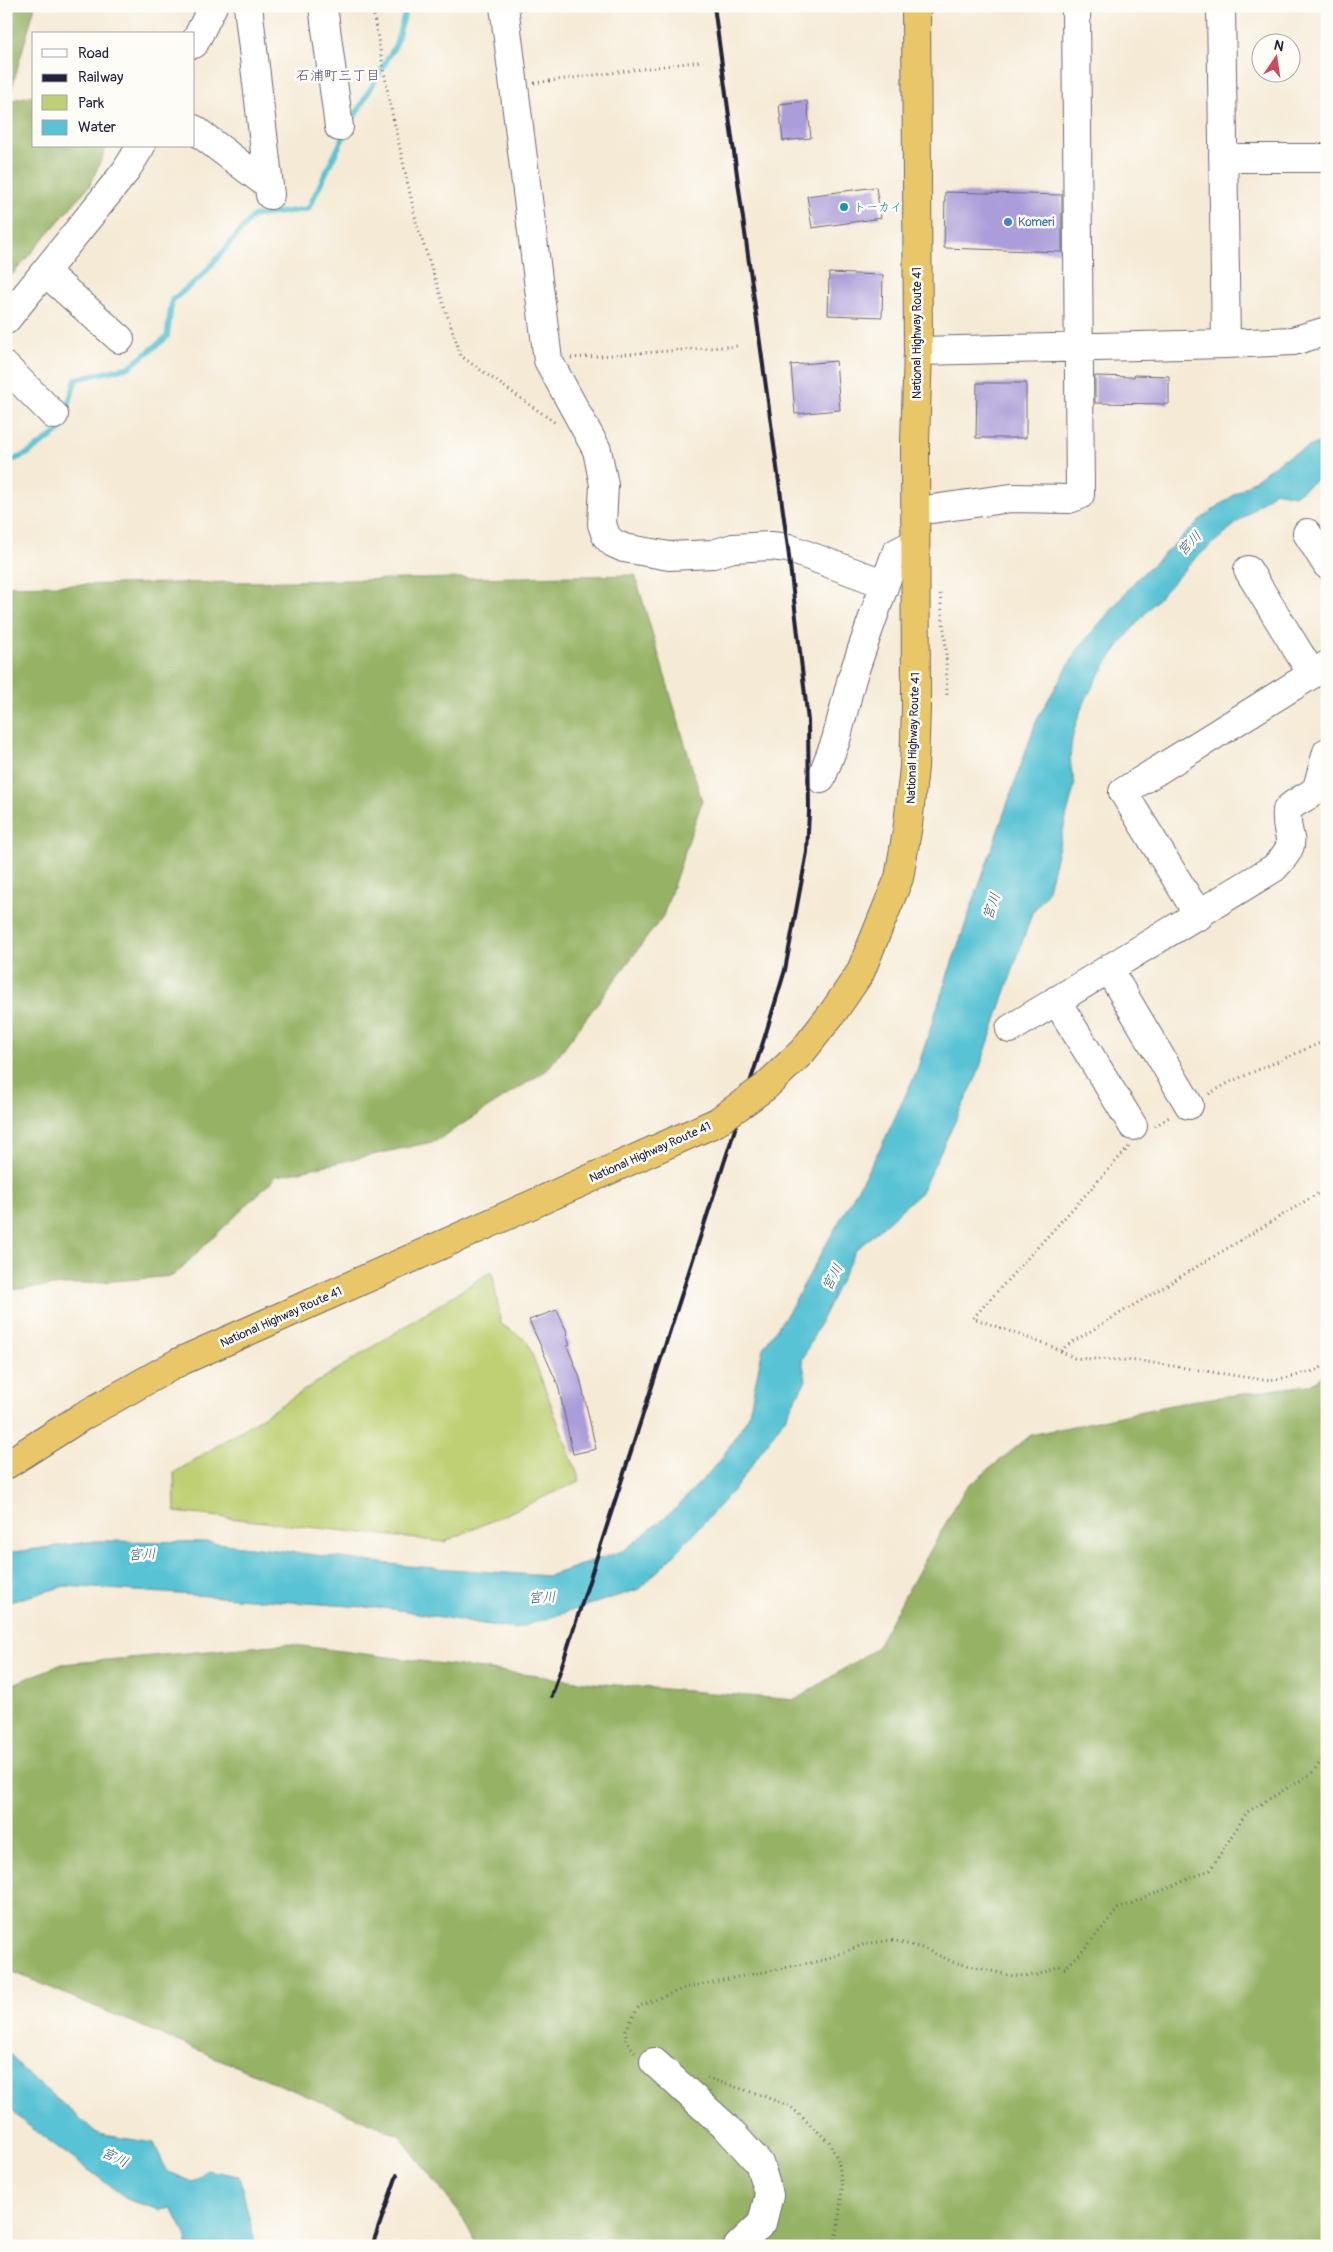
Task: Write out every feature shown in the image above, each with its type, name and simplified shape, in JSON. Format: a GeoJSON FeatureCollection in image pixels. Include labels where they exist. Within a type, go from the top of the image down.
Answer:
{"type":"FeatureCollection","features":[{"type":"Feature","properties":{"kind":"highway","name":"National Highway Route 41"},"geometry":{"type":"LineString","coordinates":[[6,1465],[83,1416],[179,1362],[717,1122],[765,1087],[802,1052],[834,1011],[860,973],[899,878],[908,825],[914,767],[918,351],[916,6]]}},
{"type":"Feature","properties":{"kind":"street"},"geometry":{"type":"LineString","coordinates":[[195,42],[213,6]]}},
{"type":"Feature","properties":{"kind":"street"},"geometry":{"type":"LineString","coordinates":[[195,130],[269,186],[248,6]]}},
{"type":"Feature","properties":{"kind":"street"},"geometry":{"type":"LineString","coordinates":[[323,6],[339,127]]}},
{"type":"Feature","properties":{"kind":"street"},"geometry":{"type":"LineString","coordinates":[[504,6],[548,360],[597,450],[604,485],[602,524],[606,536],[613,543],[624,548],[669,556],[713,554],[733,548],[771,546],[788,548],[885,584]]}},
{"type":"Feature","properties":{"kind":"street"},"geometry":{"type":"LineString","coordinates":[[932,509],[1011,498],[1069,499],[1080,495],[1076,6]]}},
{"type":"Feature","properties":{"kind":"street"},"geometry":{"type":"LineString","coordinates":[[1222,6],[1226,344]]}},
{"type":"Feature","properties":{"kind":"street"},"geometry":{"type":"LineString","coordinates":[[6,320],[125,172],[140,148]]}},
{"type":"Feature","properties":{"kind":"street"},"geometry":{"type":"LineString","coordinates":[[1224,158],[1327,158]]}},
{"type":"Feature","properties":{"kind":"street"},"geometry":{"type":"LineString","coordinates":[[45,272],[120,338]]}},
{"type":"Feature","properties":{"kind":"street"},"geometry":{"type":"LineString","coordinates":[[918,351],[1293,341],[1327,331]]}},
{"type":"Feature","properties":{"kind":"street"},"geometry":{"type":"LineString","coordinates":[[6,367],[54,415]]}},
{"type":"Feature","properties":{"kind":"street"},"geometry":{"type":"LineString","coordinates":[[1307,533],[1327,565]]}},
{"type":"Feature","properties":{"kind":"street"},"geometry":{"type":"LineString","coordinates":[[821,779],[836,740],[852,678],[896,553],[915,543]]}},
{"type":"Feature","properties":{"kind":"street"},"geometry":{"type":"LineString","coordinates":[[1199,916],[1123,792],[1320,669],[1248,570]]}},
{"type":"Feature","properties":{"kind":"street"},"geometry":{"type":"LineString","coordinates":[[1010,1029],[1199,916],[1274,868],[1290,849],[1291,840],[1286,817],[1287,810],[1296,800],[1313,793],[1317,788],[1327,752]]}},
{"type":"Feature","properties":{"kind":"street"},"geometry":{"type":"LineString","coordinates":[[1111,967],[1115,980],[1189,1105]]}},
{"type":"Feature","properties":{"kind":"street"},"geometry":{"type":"LineString","coordinates":[[1056,1000],[1139,1132]]}},
{"type":"Feature","properties":{"kind":"street"},"geometry":{"type":"LineString","coordinates":[[654,2062],[727,2128],[759,2164],[769,2195],[762,2223],[738,2246]]}},
{"type":"Feature","properties":{"kind":"path"},"geometry":{"type":"LineString","coordinates":[[372,6],[417,225],[462,356],[559,426]]}},
{"type":"Feature","properties":{"kind":"path"},"geometry":{"type":"LineString","coordinates":[[514,86],[702,61]]}},
{"type":"Feature","properties":{"kind":"path"},"geometry":{"type":"LineString","coordinates":[[548,360],[737,346]]}},
{"type":"Feature","properties":{"kind":"path"},"geometry":{"type":"LineString","coordinates":[[939,590],[946,648],[947,697]]}},
{"type":"Feature","properties":{"kind":"path"},"geometry":{"type":"LineString","coordinates":[[1327,1040],[1230,1082],[1139,1132],[973,1318],[1061,1351],[1074,1358],[1140,1361],[1264,1380],[1302,1374],[1327,1365]]}},
{"type":"Feature","properties":{"kind":"path"},"geometry":{"type":"LineString","coordinates":[[1061,1351],[1066,1346],[1327,1188]]}},
{"type":"Feature","properties":{"kind":"path"},"geometry":{"type":"LineString","coordinates":[[654,2062],[635,2052],[626,2042],[626,2030],[639,2006],[688,1987],[824,1960],[865,1944],[893,1940],[925,1949],[953,1962],[1013,1976],[1038,1975],[1059,1966],[1065,1968],[1080,1954],[1118,1910],[1210,1870],[1247,1812],[1311,1774],[1327,1754]]}},
{"type":"Feature","properties":{"kind":"path"},"geometry":{"type":"LineString","coordinates":[[698,2076],[761,2095],[790,2107],[829,2142],[840,2163],[842,2188],[838,2228],[833,2246]]}},
{"type":"Feature","properties":{"kind":"green space"},"geometry":{"type":"Polygon","coordinates":[[[6,6],[35,6],[8,101],[32,95],[32,148],[106,148],[90,185],[6,282],[6,6]]]}},
{"type":"Feature","properties":{"kind":"green space"},"geometry":{"type":"Polygon","coordinates":[[[635,575],[702,801],[663,916],[547,1070],[436,1141],[277,1176],[173,1276],[6,1290],[6,586],[635,575]]]}},
{"type":"Feature","properties":{"kind":"green space"},"geometry":{"type":"Polygon","coordinates":[[[492,1271],[501,1324],[527,1341],[580,1481],[444,1542],[175,1512],[174,1473],[492,1271]]]}},
{"type":"Feature","properties":{"kind":"green space"},"geometry":{"type":"Polygon","coordinates":[[[1327,1372],[1327,2246],[477,2246],[463,2218],[399,2135],[6,1969],[6,1687],[62,1664],[286,1644],[593,1683],[795,1700],[875,1649],[965,1489],[1031,1435],[1190,1401],[1309,1385],[1327,1372]]]}},
{"type":"Feature","properties":{"kind":"water","name":"宮川"},"geometry":{"type":"Polygon","coordinates":[[[1327,439],[1327,472],[1295,495],[1275,491],[1196,558],[1131,630],[1096,680],[1083,706],[1073,733],[1070,759],[1075,783],[1047,893],[1032,913],[977,1076],[921,1192],[855,1251],[802,1360],[806,1380],[786,1416],[737,1486],[673,1556],[639,1589],[514,1629],[392,1609],[65,1586],[6,1603],[6,1553],[96,1541],[209,1542],[407,1566],[549,1576],[625,1550],[676,1508],[720,1461],[748,1417],[763,1348],[789,1311],[882,1145],[916,1073],[948,974],[1037,719],[1078,649],[1138,578],[1206,515],[1285,458],[1327,439]]]}},
{"type":"Feature","properties":{"kind":"water","name":"宮川"},"geometry":{"type":"Polygon","coordinates":[[[6,2049],[25,2072],[98,2134],[154,2143],[167,2171],[193,2182],[207,2170],[239,2176],[256,2246],[187,2246],[187,2238],[172,2208],[160,2210],[129,2200],[21,2120],[6,2104],[6,2049]]]}},
{"type":"Feature","properties":{"kind":"building"},"geometry":{"type":"Polygon","coordinates":[[[807,101],[811,138],[783,141],[779,104],[807,101]]]}},
{"type":"Feature","properties":{"kind":"building","name":"トーカイ"},"geometry":{"type":"Polygon","coordinates":[[[876,187],[881,218],[812,228],[807,196],[876,187]]]}},
{"type":"Feature","properties":{"kind":"building","name":"Komeri"},"geometry":{"type":"Polygon","coordinates":[[[945,192],[1062,195],[1062,252],[944,248],[945,192]]]}},
{"type":"Feature","properties":{"kind":"building"},"geometry":{"type":"Polygon","coordinates":[[[829,273],[883,275],[882,317],[828,315],[829,273]]]}},
{"type":"Feature","properties":{"kind":"building"},"geometry":{"type":"Polygon","coordinates":[[[836,361],[840,410],[795,414],[791,365],[836,361]]]}},
{"type":"Feature","properties":{"kind":"building"},"geometry":{"type":"Polygon","coordinates":[[[1134,375],[1169,376],[1169,404],[1095,403],[1095,376],[1134,377],[1134,375]]]}},
{"type":"Feature","properties":{"kind":"building"},"geometry":{"type":"Polygon","coordinates":[[[977,383],[1026,383],[1026,438],[976,438],[977,383]]]}},
{"type":"Feature","properties":{"kind":"building"},"geometry":{"type":"Polygon","coordinates":[[[557,1310],[568,1334],[566,1336],[570,1345],[567,1346],[580,1378],[596,1449],[573,1454],[558,1385],[529,1320],[557,1310]]]}},
{"type":"Feature","properties":{"kind":"waterway"},"geometry":{"type":"LineString","coordinates":[[349,126],[396,44],[407,6]]}},
{"type":"Feature","properties":{"kind":"waterway"},"geometry":{"type":"LineString","coordinates":[[6,463],[27,454],[61,430],[76,379],[129,367],[167,337],[172,300],[202,276],[253,216],[308,209],[345,134]]}},
{"type":"Feature","properties":{"kind":"railway"},"geometry":{"type":"LineString","coordinates":[[552,1696],[785,970],[807,852],[809,812],[808,721],[788,548],[714,6]]}},
{"type":"Feature","properties":{"kind":"railway"},"geometry":{"type":"LineString","coordinates":[[372,2246],[397,2175]]}},
{"type":"Feature","properties":{"kind":"place","name":"トーカイ"},"geometry":{"type":"Point","coordinates":[844,207]}},
{"type":"Feature","properties":{"kind":"place","name":"Komeri"},"geometry":{"type":"Point","coordinates":[1008,222]}},
{"type":"Feature","properties":{"kind":"district","name":"石浦町三丁目"},"geometry":{"type":"Point","coordinates":[338,75]}}]}
